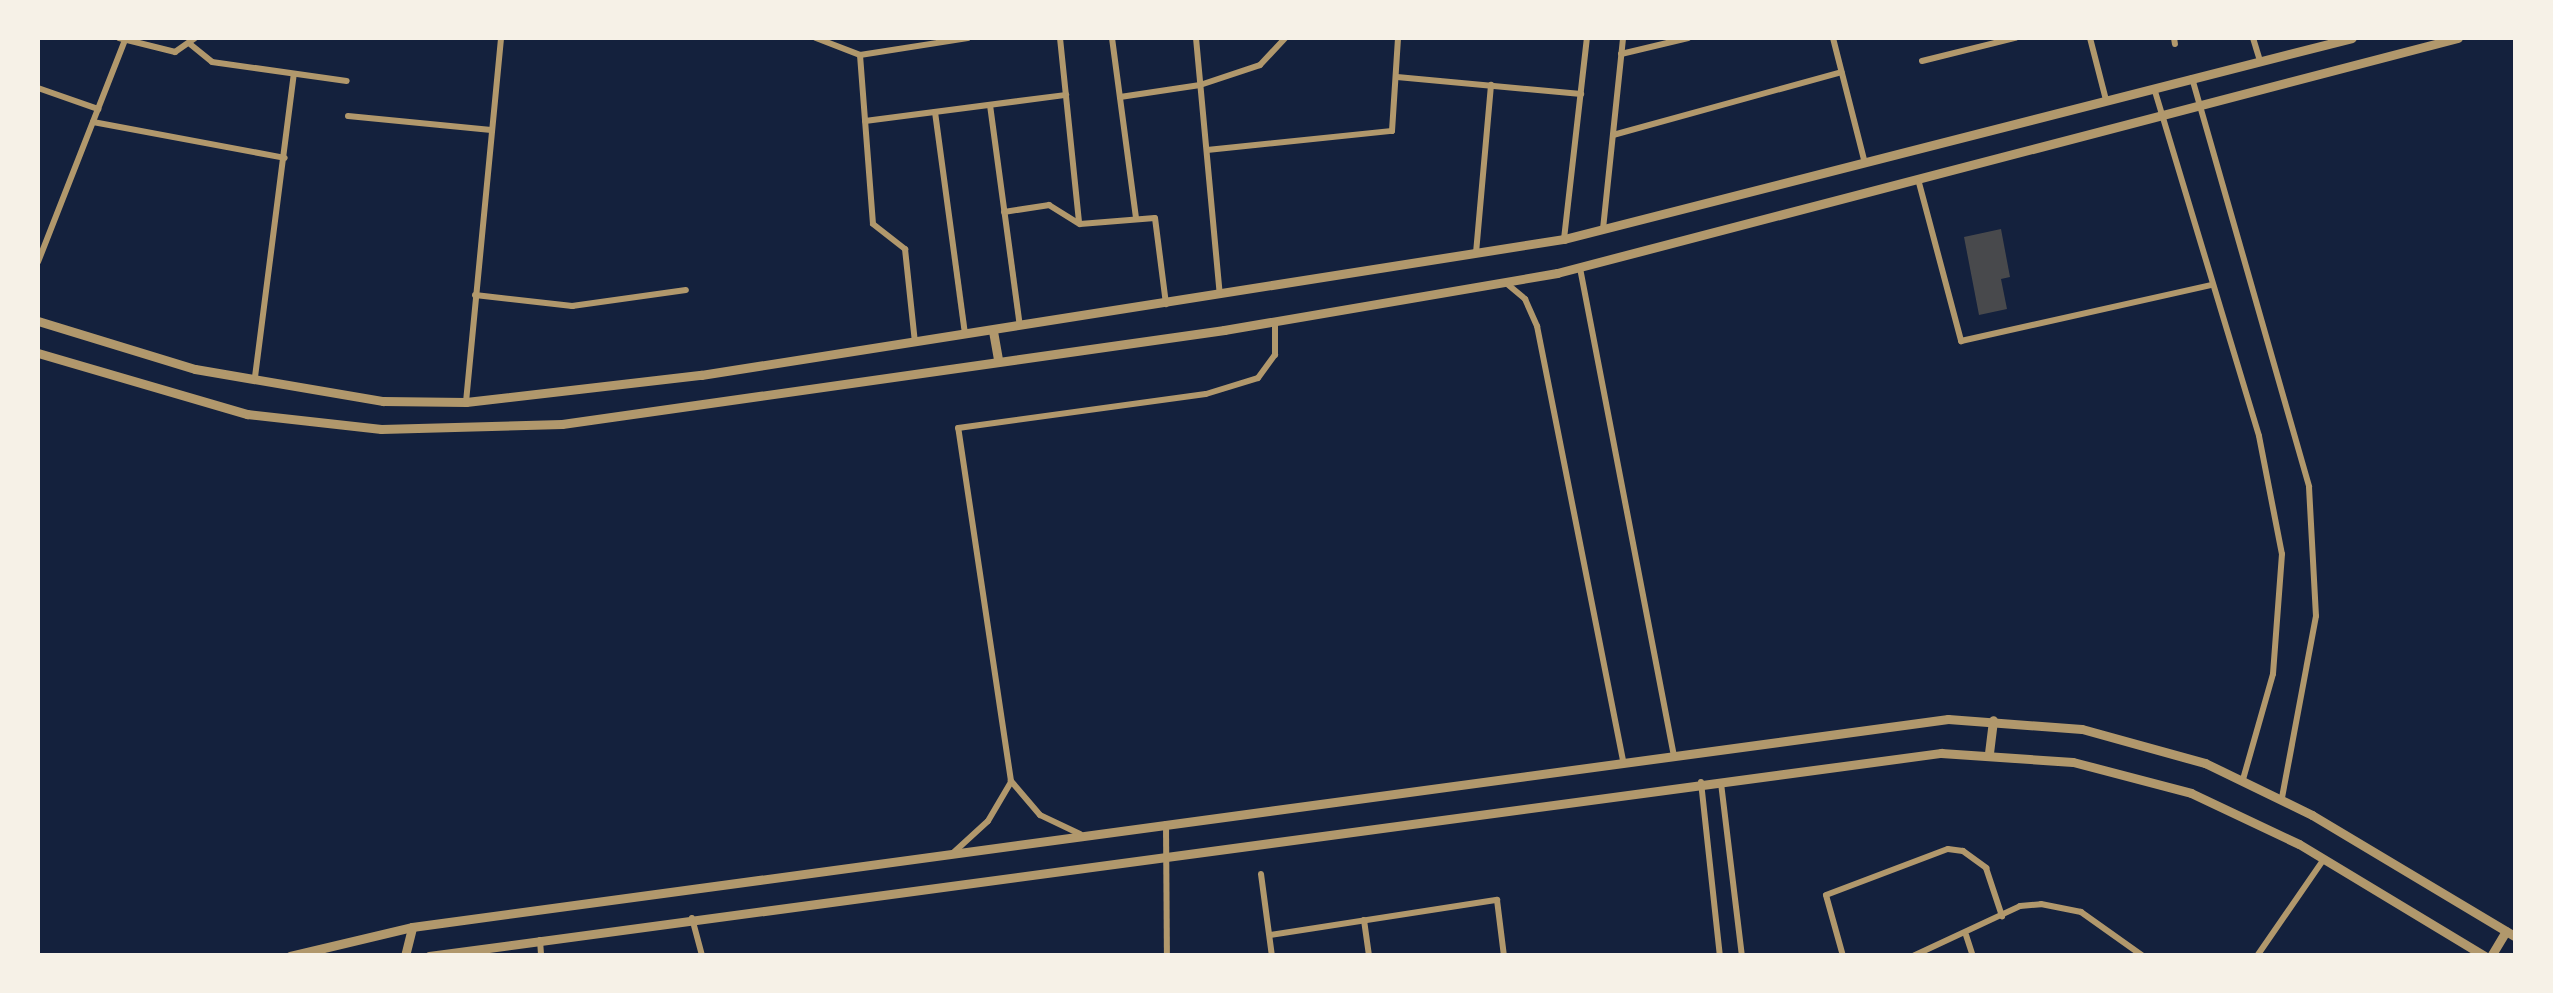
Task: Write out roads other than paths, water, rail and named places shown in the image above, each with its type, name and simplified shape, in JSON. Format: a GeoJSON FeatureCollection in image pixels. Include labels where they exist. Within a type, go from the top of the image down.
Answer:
{"type":"FeatureCollection","features":[{"type":"Feature","properties":{"kind":"street"},"geometry":{"type":"LineString","coordinates":[[38,262],[122,38],[159,51],[193,41],[202,60],[347,81]]}},
{"type":"Feature","properties":{"kind":"street"},"geometry":{"type":"LineString","coordinates":[[466,402],[500,38]]}},
{"type":"Feature","properties":{"kind":"street"},"geometry":{"type":"LineString","coordinates":[[816,38],[860,54],[968,38]]}},
{"type":"Feature","properties":{"kind":"street"},"geometry":{"type":"LineString","coordinates":[[1060,38],[1080,224]]}},
{"type":"Feature","properties":{"kind":"street"},"geometry":{"type":"LineString","coordinates":[[1112,38],[1136,218]]}},
{"type":"Feature","properties":{"kind":"street"},"geometry":{"type":"LineString","coordinates":[[1196,38],[1220,296]]}},
{"type":"Feature","properties":{"kind":"street"},"geometry":{"type":"LineString","coordinates":[[1120,97],[1200,85],[1260,66],[1286,38]]}},
{"type":"Feature","properties":{"kind":"street"},"geometry":{"type":"LineString","coordinates":[[1206,150],[1392,131],[1398,38]]}},
{"type":"Feature","properties":{"kind":"street"},"geometry":{"type":"LineString","coordinates":[[1564,238],[1587,38]]}},
{"type":"Feature","properties":{"kind":"street"},"geometry":{"type":"LineString","coordinates":[[1603,229],[1623,38]]}},
{"type":"Feature","properties":{"kind":"street"},"geometry":{"type":"LineString","coordinates":[[1621,54],[1688,38]]}},
{"type":"Feature","properties":{"kind":"street"},"geometry":{"type":"LineString","coordinates":[[1832,38],[1864,160]]}},
{"type":"Feature","properties":{"kind":"street"},"geometry":{"type":"LineString","coordinates":[[1922,61],[2016,38]]}},
{"type":"Feature","properties":{"kind":"street"},"geometry":{"type":"LineString","coordinates":[[2090,38],[2106,100]]}},
{"type":"Feature","properties":{"kind":"street"},"geometry":{"type":"LineString","coordinates":[[2253,38],[2260,61]]}},
{"type":"Feature","properties":{"kind":"street"},"geometry":{"type":"LineString","coordinates":[[38,321],[195,369],[383,400],[466,402],[1166,306],[1564,238],[2352,38]]}},
{"type":"Feature","properties":{"kind":"street"},"geometry":{"type":"LineString","coordinates":[[38,353],[246,414],[464,431],[562,424],[1274,321],[1580,268],[2458,38]]}},
{"type":"Feature","properties":{"kind":"street"},"geometry":{"type":"LineString","coordinates":[[860,54],[873,224],[905,249],[915,342]]}},
{"type":"Feature","properties":{"kind":"street"},"geometry":{"type":"LineString","coordinates":[[1613,135],[1842,72]]}},
{"type":"Feature","properties":{"kind":"street"},"geometry":{"type":"LineString","coordinates":[[255,377],[294,74]]}},
{"type":"Feature","properties":{"kind":"street"},"geometry":{"type":"LineString","coordinates":[[1397,77],[1581,94]]}},
{"type":"Feature","properties":{"kind":"street"},"geometry":{"type":"LineString","coordinates":[[2192,78],[2309,487],[2316,616],[2282,798]]}},
{"type":"Feature","properties":{"kind":"street"},"geometry":{"type":"LineString","coordinates":[[1476,254],[1491,85]]}},
{"type":"Feature","properties":{"kind":"street"},"geometry":{"type":"LineString","coordinates":[[38,88],[98,109]]}},
{"type":"Feature","properties":{"kind":"street"},"geometry":{"type":"LineString","coordinates":[[2154,88],[2270,480],[2282,554],[2273,674],[2243,779]]}},
{"type":"Feature","properties":{"kind":"street"},"geometry":{"type":"LineString","coordinates":[[865,121],[1066,94]]}},
{"type":"Feature","properties":{"kind":"street"},"geometry":{"type":"LineString","coordinates":[[990,104],[1020,327]]}},
{"type":"Feature","properties":{"kind":"street"},"geometry":{"type":"LineString","coordinates":[[935,112],[965,335]]}},
{"type":"Feature","properties":{"kind":"street"},"geometry":{"type":"LineString","coordinates":[[348,116],[492,130]]}},
{"type":"Feature","properties":{"kind":"street"},"geometry":{"type":"LineString","coordinates":[[93,122],[285,158]]}},
{"type":"Feature","properties":{"kind":"street"},"geometry":{"type":"LineString","coordinates":[[1918,180],[1961,341],[2212,285]]}},
{"type":"Feature","properties":{"kind":"street"},"geometry":{"type":"LineString","coordinates":[[1004,212],[1049,205],[1080,224],[1136,218],[1156,222],[1166,306]]}},
{"type":"Feature","properties":{"kind":"street"},"geometry":{"type":"LineString","coordinates":[[1580,268],[1674,754]]}},
{"type":"Feature","properties":{"kind":"street"},"geometry":{"type":"LineString","coordinates":[[1505,282],[1526,299],[1537,326],[1623,761]]}},
{"type":"Feature","properties":{"kind":"street"},"geometry":{"type":"LineString","coordinates":[[476,294],[572,306],[686,290]]}},
{"type":"Feature","properties":{"kind":"street"},"geometry":{"type":"LineString","coordinates":[[1080,834],[1040,815],[1011,781],[958,428],[1206,394],[1258,378],[1275,355],[1274,321]]}},
{"type":"Feature","properties":{"kind":"street"},"geometry":{"type":"LineString","coordinates":[[993,331],[998,359]]}},
{"type":"Feature","properties":{"kind":"street"},"geometry":{"type":"LineString","coordinates":[[1990,753],[1992,720]]}},
{"type":"Feature","properties":{"kind":"street"},"geometry":{"type":"LineString","coordinates":[[290,956],[412,928],[1080,834],[1903,722],[1992,720],[2123,738],[2243,779],[2282,798],[2511,934],[2488,956],[2324,858],[2154,780],[2073,762],[1990,753],[1897,756],[1700,781],[429,956]]}},
{"type":"Feature","properties":{"kind":"street"},"geometry":{"type":"LineString","coordinates":[[1720,779],[1742,956]]}},
{"type":"Feature","properties":{"kind":"street"},"geometry":{"type":"LineString","coordinates":[[953,853],[988,821],[1011,781]]}},
{"type":"Feature","properties":{"kind":"street"},"geometry":{"type":"LineString","coordinates":[[1700,781],[1720,956]]}},
{"type":"Feature","properties":{"kind":"street"},"geometry":{"type":"LineString","coordinates":[[1166,823],[1167,956]]}},
{"type":"Feature","properties":{"kind":"street"},"geometry":{"type":"LineString","coordinates":[[1842,956],[1826,895],[1948,850],[1963,851],[1986,868],[2002,916]]}},
{"type":"Feature","properties":{"kind":"street"},"geometry":{"type":"LineString","coordinates":[[2257,956],[2324,858]]}},
{"type":"Feature","properties":{"kind":"street"},"geometry":{"type":"LineString","coordinates":[[1261,874],[1272,956]]}},
{"type":"Feature","properties":{"kind":"street"},"geometry":{"type":"LineString","coordinates":[[1270,934],[1497,900],[1504,956]]}},
{"type":"Feature","properties":{"kind":"street"},"geometry":{"type":"LineString","coordinates":[[1913,956],[1966,935],[2020,906],[2061,906],[2100,921],[2143,956]]}},
{"type":"Feature","properties":{"kind":"street"},"geometry":{"type":"LineString","coordinates":[[692,918],[702,956]]}},
{"type":"Feature","properties":{"kind":"street"},"geometry":{"type":"LineString","coordinates":[[1364,920],[1369,956]]}},
{"type":"Feature","properties":{"kind":"street"},"geometry":{"type":"LineString","coordinates":[[405,956],[412,928]]}},
{"type":"Feature","properties":{"kind":"street"},"geometry":{"type":"LineString","coordinates":[[1966,935],[1974,956]]}},
{"type":"Feature","properties":{"kind":"street"},"geometry":{"type":"LineString","coordinates":[[540,939],[541,956]]}}]}
